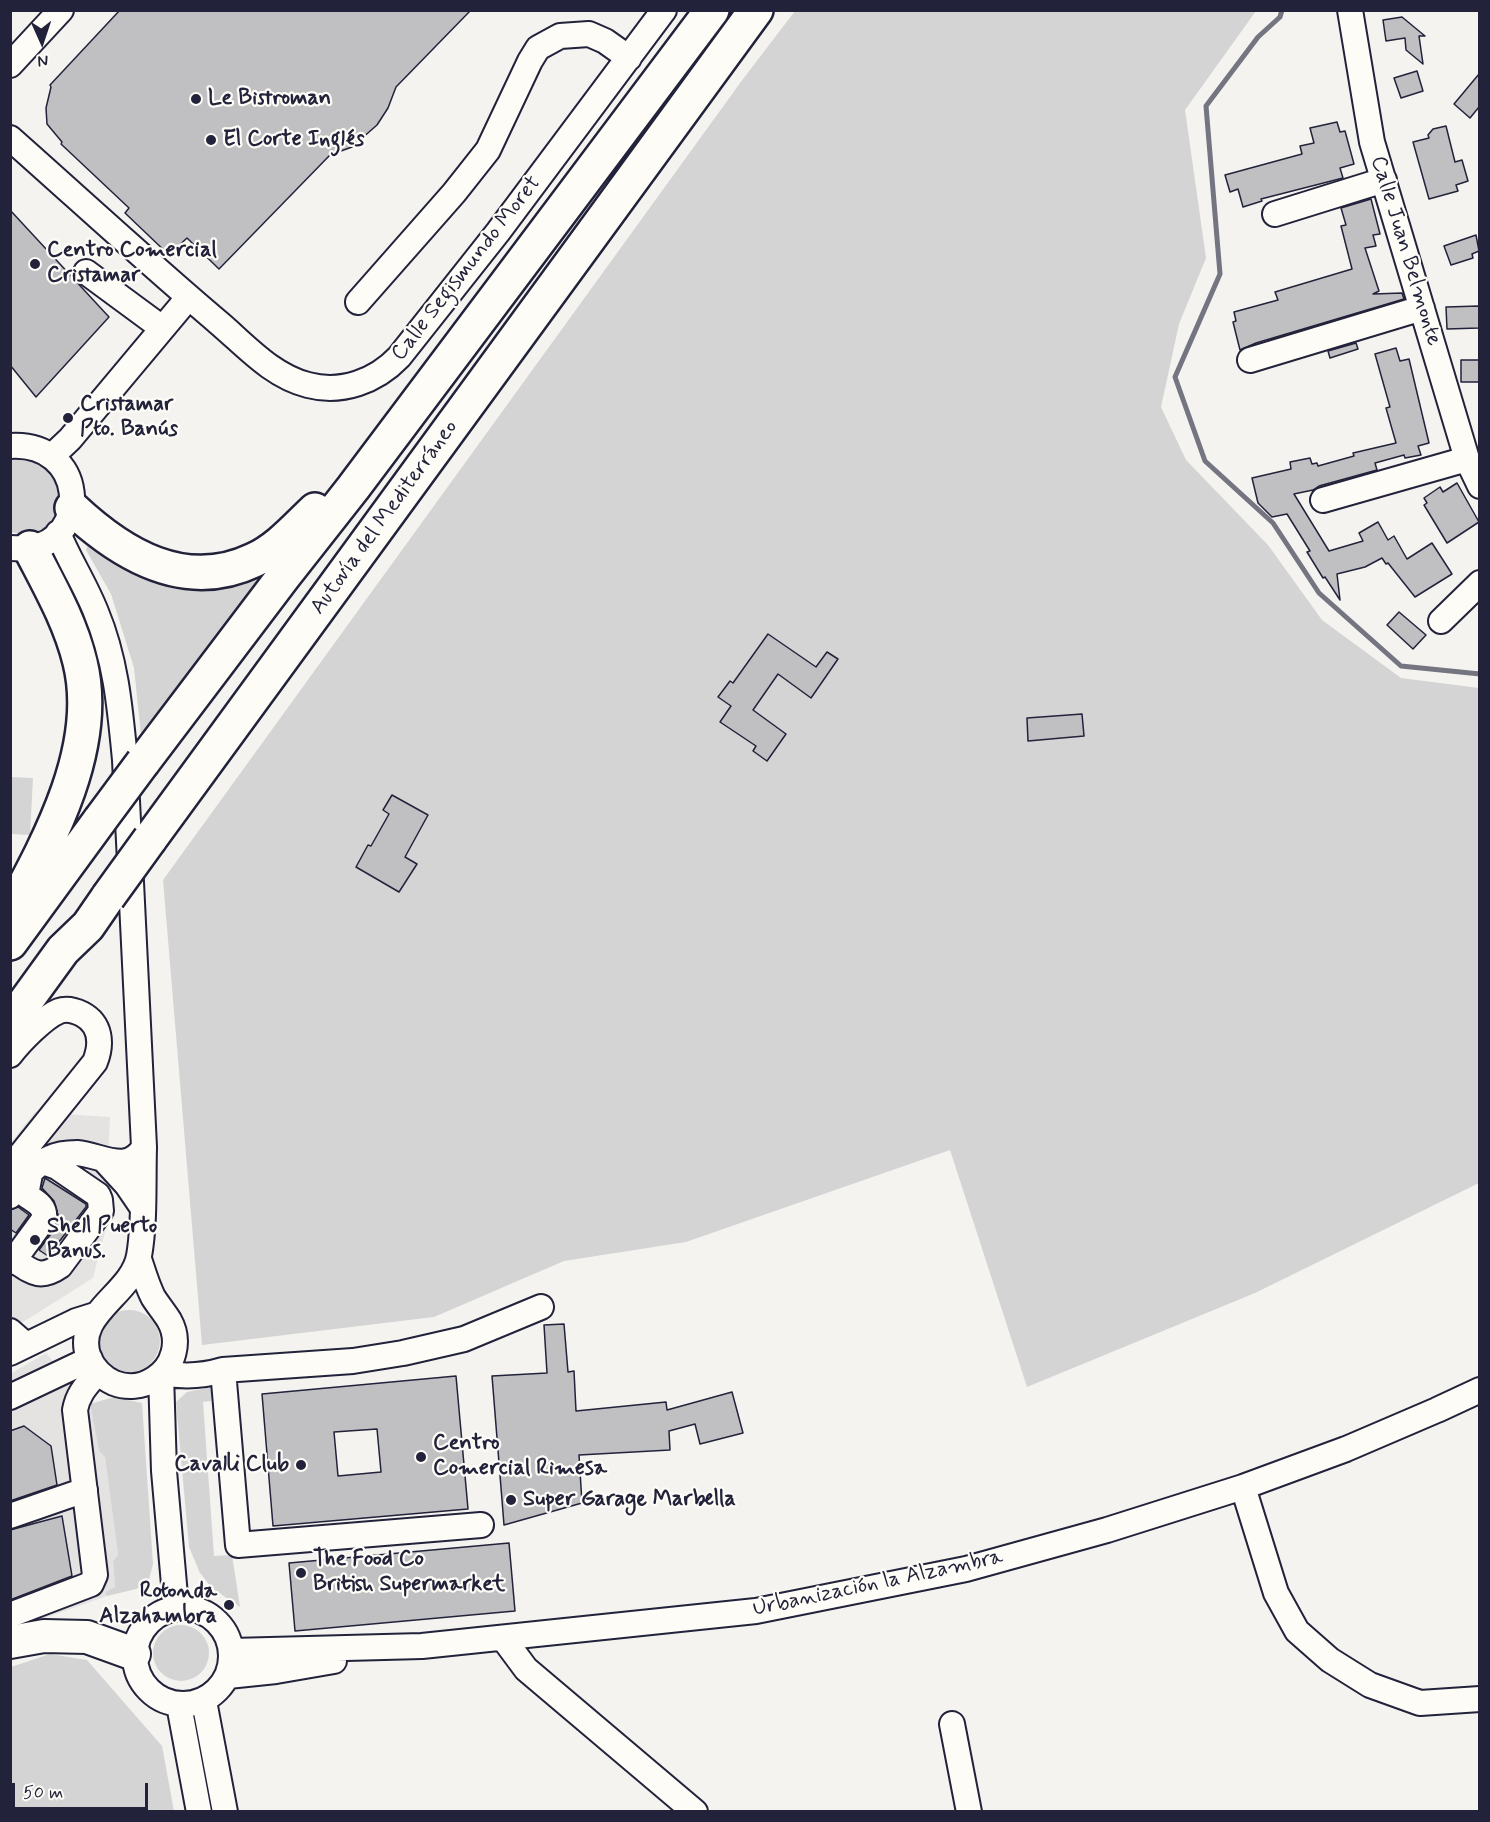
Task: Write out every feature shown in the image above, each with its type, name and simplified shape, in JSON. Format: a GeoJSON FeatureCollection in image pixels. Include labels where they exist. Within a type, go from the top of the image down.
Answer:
{"type":"FeatureCollection","features":[{"type":"Feature","properties":{"kind":"highway","name":"Autovía del Mediterráneo"},"geometry":{"type":"LineString","coordinates":[[10,943],[143,762],[353,488],[712,10]]}},
{"type":"Feature","properties":{"kind":"highway","name":"Autovía del Mediterráneo"},"geometry":{"type":"LineString","coordinates":[[13,1041],[63,950],[88,926],[756,10]]}},
{"type":"Feature","properties":{"kind":"highway"},"geometry":{"type":"LineString","coordinates":[[65,520],[98,532],[127,551],[153,564],[197,573],[224,570],[254,560],[273,549],[317,507],[353,488]]}},
{"type":"Feature","properties":{"kind":"highway"},"geometry":{"type":"LineString","coordinates":[[10,913],[37,864],[66,796],[76,765],[83,718],[83,682],[73,639],[62,612],[20,548]]}},
{"type":"Feature","properties":{"kind":"main road"},"geometry":{"type":"LineString","coordinates":[[10,1642],[44,1635],[87,1637],[134,1654]]}},
{"type":"Feature","properties":{"kind":"street"},"geometry":{"type":"LineString","coordinates":[[10,64],[61,10]]}},
{"type":"Feature","properties":{"kind":"street","name":"Calle Segismundo Moret"},"geometry":{"type":"LineString","coordinates":[[10,138],[272,369],[309,386],[352,385],[381,374],[406,348],[664,10]]}},
{"type":"Feature","properties":{"kind":"street","name":"Calle Juan Belmonte"},"geometry":{"type":"LineString","coordinates":[[1350,10],[1372,142],[1467,459],[1479,486]]}},
{"type":"Feature","properties":{"kind":"street"},"geometry":{"type":"LineString","coordinates":[[358,302],[454,193],[488,150],[538,48],[560,36],[589,34],[605,41],[629,58]]}},
{"type":"Feature","properties":{"kind":"street"},"geometry":{"type":"LineString","coordinates":[[1275,214],[1384,180]]}},
{"type":"Feature","properties":{"kind":"street"},"geometry":{"type":"LineString","coordinates":[[86,272],[162,328]]}},
{"type":"Feature","properties":{"kind":"street"},"geometry":{"type":"LineString","coordinates":[[52,456],[70,439],[188,297]]}},
{"type":"Feature","properties":{"kind":"street"},"geometry":{"type":"LineString","coordinates":[[1250,360],[1422,308]]}},
{"type":"Feature","properties":{"kind":"street"},"geometry":{"type":"LineString","coordinates":[[15,441],[52,456],[65,470],[72,489],[65,520],[64,549],[91,600],[106,638],[120,700],[144,1147],[142,1207],[139,1258],[130,1277],[89,1327],[86,1340],[94,1365],[118,1384],[145,1393],[150,1400],[162,1434],[176,1607]]}},
{"type":"Feature","properties":{"kind":"street"},"geometry":{"type":"LineString","coordinates":[[1323,500],[1467,459]]}},
{"type":"Feature","properties":{"kind":"street"},"geometry":{"type":"LineString","coordinates":[[20,548],[45,543],[65,520]]}},
{"type":"Feature","properties":{"kind":"street"},"geometry":{"type":"LineString","coordinates":[[1442,621],[1479,583]]}},
{"type":"Feature","properties":{"kind":"street"},"geometry":{"type":"LineString","coordinates":[[10,1196],[95,1062],[100,1050],[98,1030],[93,1021],[72,1009],[62,1010],[47,1017],[13,1041]]}},
{"type":"Feature","properties":{"kind":"street"},"geometry":{"type":"LineString","coordinates":[[28,1168],[63,1154],[79,1153],[117,1162],[139,1156],[144,1147]]}},
{"type":"Feature","properties":{"kind":"street"},"geometry":{"type":"LineString","coordinates":[[105,1161],[127,1185],[142,1207]]}},
{"type":"Feature","properties":{"kind":"street"},"geometry":{"type":"LineString","coordinates":[[57,1167],[98,1195],[101,1211],[60,1266],[52,1271],[34,1274],[12,1261],[44,1220],[45,1215],[42,1206],[26,1195],[28,1168],[57,1167]]}},
{"type":"Feature","properties":{"kind":"street"},"geometry":{"type":"LineString","coordinates":[[139,1258],[159,1308]]}},
{"type":"Feature","properties":{"kind":"street"},"geometry":{"type":"LineString","coordinates":[[16,1343],[76,1321],[119,1299],[133,1298],[147,1301],[159,1308],[168,1318],[175,1342],[164,1370],[162,1434]]}},
{"type":"Feature","properties":{"kind":"street"},"geometry":{"type":"LineString","coordinates":[[164,1370],[175,1375],[213,1370],[353,1362],[464,1339],[541,1307]]}},
{"type":"Feature","properties":{"kind":"street"},"geometry":{"type":"LineString","coordinates":[[20,1393],[94,1365]]}},
{"type":"Feature","properties":{"kind":"street"},"geometry":{"type":"LineString","coordinates":[[10,1615],[91,1584],[95,1575],[75,1410],[76,1400],[94,1365]]}},
{"type":"Feature","properties":{"kind":"street"},"geometry":{"type":"LineString","coordinates":[[129,1386],[152,1381],[164,1370]]}},
{"type":"Feature","properties":{"kind":"street"},"geometry":{"type":"LineString","coordinates":[[213,1370],[238,1545],[481,1525]]}},
{"type":"Feature","properties":{"kind":"street"},"geometry":{"type":"LineString","coordinates":[[20,1393],[47,1388],[68,1402],[75,1410]]}},
{"type":"Feature","properties":{"kind":"street","name":"Urbanización la Alzambra"},"geometry":{"type":"LineString","coordinates":[[422,1646],[756,1611],[966,1569],[1107,1530],[1243,1487],[1346,1449],[1479,1390]]}},
{"type":"Feature","properties":{"kind":"street"},"geometry":{"type":"LineString","coordinates":[[1243,1487],[1276,1593],[1297,1631],[1330,1660],[1371,1685],[1420,1703],[1479,1699]]}},
{"type":"Feature","properties":{"kind":"street"},"geometry":{"type":"LineString","coordinates":[[10,1516],[85,1490]]}},
{"type":"Feature","properties":{"kind":"street"},"geometry":{"type":"LineString","coordinates":[[176,1607],[192,1608],[207,1613],[228,1636],[232,1652],[228,1676],[214,1694],[204,1701],[192,1704],[179,1705],[161,1700],[136,1672],[134,1654],[136,1641],[142,1629],[151,1618],[176,1607]]}},
{"type":"Feature","properties":{"kind":"street"},"geometry":{"type":"LineString","coordinates":[[503,1638],[526,1670],[694,1812]]}},
{"type":"Feature","properties":{"kind":"street"},"geometry":{"type":"LineString","coordinates":[[232,1652],[422,1646]]}},
{"type":"Feature","properties":{"kind":"street"},"geometry":{"type":"LineString","coordinates":[[228,1676],[276,1671],[422,1646]]}},
{"type":"Feature","properties":{"kind":"street"},"geometry":{"type":"LineString","coordinates":[[204,1701],[225,1812]]}},
{"type":"Feature","properties":{"kind":"street"},"geometry":{"type":"LineString","coordinates":[[179,1705],[199,1812]]}},
{"type":"Feature","properties":{"kind":"street"},"geometry":{"type":"LineString","coordinates":[[952,1724],[969,1812]]}},
{"type":"Feature","properties":{"kind":"shaded area"},"geometry":{"type":"Polygon","coordinates":[[[795,11],[1256,11],[1185,110],[1206,258],[1179,324],[1161,407],[1186,460],[1268,545],[1322,620],[1401,678],[1479,688],[1479,1183],[1255,1293],[1027,1387],[950,1150],[686,1242],[564,1261],[434,1317],[202,1345],[163,880],[743,79],[795,11]]]}},
{"type":"Feature","properties":{"kind":"shaded area"},"geometry":{"type":"Polygon","coordinates":[[[20,458],[40,463],[52,474],[59,488],[60,502],[55,516],[45,527],[31,533],[11,532],[11,460],[20,458]]]}},
{"type":"Feature","properties":{"kind":"shaded area"},"geometry":{"type":"Polygon","coordinates":[[[90,539],[139,567],[273,562],[141,735],[134,668],[111,594],[86,550],[90,539]]]}},
{"type":"Feature","properties":{"kind":"shaded area"},"geometry":{"type":"Polygon","coordinates":[[[11,777],[33,778],[30,835],[11,834],[11,777]]]}},
{"type":"Feature","properties":{"kind":"shaded area"},"geometry":{"type":"Polygon","coordinates":[[[35,1112],[110,1117],[105,1232],[93,1278],[11,1328],[11,1143],[35,1112]]]}},
{"type":"Feature","properties":{"kind":"shaded area"},"geometry":{"type":"Polygon","coordinates":[[[129,1310],[146,1315],[151,1319],[155,1324],[160,1341],[155,1358],[151,1363],[146,1367],[129,1372],[112,1367],[107,1363],[103,1358],[98,1341],[103,1324],[107,1319],[112,1315],[129,1310]]]}},
{"type":"Feature","properties":{"kind":"shaded area"},"geometry":{"type":"Polygon","coordinates":[[[46,1353],[90,1404],[99,1451],[105,1456],[118,1555],[113,1561],[115,1587],[105,1592],[107,1596],[11,1630],[10,1374],[46,1353]]]}},
{"type":"Feature","properties":{"kind":"shaded area"},"geometry":{"type":"Polygon","coordinates":[[[211,1387],[211,1401],[203,1402],[214,1556],[232,1555],[240,1607],[212,1588],[200,1573],[189,1547],[176,1402],[187,1392],[211,1387]]]}},
{"type":"Feature","properties":{"kind":"shaded area"},"geometry":{"type":"Polygon","coordinates":[[[114,1397],[142,1403],[153,1564],[148,1583],[136,1589],[107,1596],[105,1592],[115,1587],[113,1561],[118,1555],[105,1457],[99,1451],[90,1404],[114,1397]]]}},
{"type":"Feature","properties":{"kind":"shaded area"},"geometry":{"type":"Polygon","coordinates":[[[181,1625],[196,1630],[204,1638],[209,1653],[204,1668],[196,1676],[181,1681],[166,1676],[158,1668],[153,1653],[158,1638],[166,1630],[181,1625]]]}},
{"type":"Feature","properties":{"kind":"shaded area"},"geometry":{"type":"Polygon","coordinates":[[[50,1654],[87,1660],[162,1746],[174,1811],[11,1811],[11,1667],[50,1654]]]}},
{"type":"Feature","properties":{"kind":"building","name":"El Corte Inglés"},"geometry":{"type":"Polygon","coordinates":[[[120,10],[471,10],[396,87],[388,108],[377,125],[352,147],[330,155],[219,269],[187,238],[169,255],[125,213],[129,208],[61,144],[62,142],[47,124],[46,108],[50,85],[120,10]]]}},
{"type":"Feature","properties":{"kind":"building"},"geometry":{"type":"Polygon","coordinates":[[[1402,17],[1425,36],[1419,36],[1423,64],[1406,50],[1405,38],[1386,41],[1383,20],[1402,17]]]}},
{"type":"Feature","properties":{"kind":"building"},"geometry":{"type":"Polygon","coordinates":[[[1417,71],[1423,91],[1401,98],[1394,78],[1417,71]]]}},
{"type":"Feature","properties":{"kind":"building"},"geometry":{"type":"Polygon","coordinates":[[[1479,74],[1479,107],[1470,118],[1454,104],[1479,74]]]}},
{"type":"Feature","properties":{"kind":"building"},"geometry":{"type":"Polygon","coordinates":[[[1337,122],[1340,132],[1345,131],[1354,164],[1340,168],[1343,178],[1261,199],[1262,201],[1243,207],[1238,189],[1230,192],[1225,175],[1302,154],[1300,146],[1314,143],[1310,128],[1337,122]]]}},
{"type":"Feature","properties":{"kind":"building"},"geometry":{"type":"Polygon","coordinates":[[[1446,126],[1455,162],[1462,160],[1468,181],[1456,185],[1458,191],[1429,199],[1413,142],[1429,138],[1428,135],[1433,129],[1446,126]]]}},
{"type":"Feature","properties":{"kind":"building"},"geometry":{"type":"Polygon","coordinates":[[[1371,199],[1380,234],[1373,235],[1376,246],[1365,248],[1379,291],[1373,294],[1402,293],[1404,299],[1256,343],[1240,350],[1233,322],[1236,321],[1234,312],[1278,300],[1275,292],[1352,269],[1341,226],[1346,225],[1341,208],[1371,199]]]}},
{"type":"Feature","properties":{"kind":"building","name":"Centro Comercial Cristamar"},"geometry":{"type":"Polygon","coordinates":[[[10,210],[109,317],[36,397],[10,365],[10,210]]]}},
{"type":"Feature","properties":{"kind":"building"},"geometry":{"type":"Polygon","coordinates":[[[1476,235],[1479,251],[1472,254],[1473,258],[1451,265],[1444,246],[1476,235]]]}},
{"type":"Feature","properties":{"kind":"building"},"geometry":{"type":"Polygon","coordinates":[[[1479,306],[1479,328],[1447,329],[1446,307],[1479,306]]]}},
{"type":"Feature","properties":{"kind":"building"},"geometry":{"type":"Polygon","coordinates":[[[1356,343],[1358,349],[1330,358],[1328,351],[1356,343]]]}},
{"type":"Feature","properties":{"kind":"building"},"geometry":{"type":"Polygon","coordinates":[[[1396,348],[1400,361],[1409,359],[1429,443],[1418,446],[1421,455],[1405,458],[1404,455],[1375,463],[1377,470],[1294,494],[1329,551],[1363,541],[1359,533],[1378,522],[1388,540],[1394,536],[1407,559],[1432,543],[1452,574],[1415,597],[1382,558],[1365,567],[1337,574],[1340,600],[1325,577],[1323,578],[1307,552],[1310,551],[1287,514],[1272,517],[1258,503],[1252,478],[1291,469],[1290,462],[1310,458],[1312,464],[1317,463],[1318,466],[1354,456],[1353,453],[1396,443],[1386,408],[1390,407],[1375,354],[1396,348]]]}},
{"type":"Feature","properties":{"kind":"building"},"geometry":{"type":"Polygon","coordinates":[[[1461,360],[1479,360],[1479,382],[1461,382],[1461,360]]]}},
{"type":"Feature","properties":{"kind":"building"},"geometry":{"type":"Polygon","coordinates":[[[1457,483],[1479,522],[1447,543],[1424,505],[1427,503],[1424,498],[1440,487],[1443,492],[1457,483]]]}},
{"type":"Feature","properties":{"kind":"building"},"geometry":{"type":"Polygon","coordinates":[[[1399,612],[1426,635],[1413,649],[1387,625],[1399,612]]]}},
{"type":"Feature","properties":{"kind":"building"},"geometry":{"type":"Polygon","coordinates":[[[768,634],[816,667],[827,652],[838,659],[811,698],[778,674],[753,710],[786,734],[767,761],[753,751],[756,746],[720,722],[731,706],[718,697],[730,681],[733,683],[768,634]]]}},
{"type":"Feature","properties":{"kind":"building"},"geometry":{"type":"Polygon","coordinates":[[[1082,714],[1084,736],[1028,741],[1027,718],[1082,714]]]}},
{"type":"Feature","properties":{"kind":"building"},"geometry":{"type":"Polygon","coordinates":[[[392,795],[428,815],[405,857],[417,864],[399,892],[356,867],[389,814],[383,810],[392,795]]]}},
{"type":"Feature","properties":{"kind":"building"},"geometry":{"type":"Polygon","coordinates":[[[45,1178],[86,1204],[48,1256],[39,1250],[56,1227],[58,1215],[54,1201],[42,1188],[45,1178]]]}},
{"type":"Feature","properties":{"kind":"building"},"geometry":{"type":"Polygon","coordinates":[[[18,1207],[29,1215],[16,1233],[10,1229],[10,1210],[18,1207]]]}},
{"type":"Feature","properties":{"kind":"building"},"geometry":{"type":"Polygon","coordinates":[[[564,1324],[568,1372],[574,1371],[576,1411],[666,1402],[667,1410],[732,1392],[743,1433],[700,1444],[695,1424],[669,1431],[670,1450],[579,1455],[582,1503],[504,1525],[492,1376],[547,1373],[544,1325],[564,1324]]]}},
{"type":"Feature","properties":{"kind":"building","name":"Centro Comercial Rimesa"},"geometry":{"type":"Polygon","coordinates":[[[456,1376],[468,1509],[273,1526],[262,1394],[456,1376]],[[377,1429],[334,1432],[338,1476],[381,1472],[377,1429]]]}},
{"type":"Feature","properties":{"kind":"building"},"geometry":{"type":"Polygon","coordinates":[[[24,1426],[51,1446],[57,1485],[10,1501],[10,1431],[24,1426]]]}},
{"type":"Feature","properties":{"kind":"building"},"geometry":{"type":"Polygon","coordinates":[[[62,1516],[72,1576],[10,1600],[10,1530],[62,1516]]]}},
{"type":"Feature","properties":{"kind":"building"},"geometry":{"type":"Polygon","coordinates":[[[509,1543],[515,1611],[295,1631],[289,1563],[509,1543]]]}},
{"type":"Feature","properties":{"kind":"waterway"},"geometry":{"type":"LineString","coordinates":[[1282,10],[1280,17],[1258,37],[1206,106],[1220,274],[1175,377],[1205,461],[1273,523],[1319,593],[1401,666],[1480,674]]}},
{"type":"Feature","properties":{"kind":"place","name":"Le Bistroman"},"geometry":{"type":"Point","coordinates":[196,99]}},
{"type":"Feature","properties":{"kind":"place","name":"El Corte Inglés"},"geometry":{"type":"Point","coordinates":[211,140]}},
{"type":"Feature","properties":{"kind":"place","name":"Centro Comercial Cristamar"},"geometry":{"type":"Point","coordinates":[35,264]}},
{"type":"Feature","properties":{"kind":"place","name":"Cristamar Pto. Banús"},"geometry":{"type":"Point","coordinates":[68,418]}},
{"type":"Feature","properties":{"kind":"place","name":"Shell Puerto Banus."},"geometry":{"type":"Point","coordinates":[35,1240]}},
{"type":"Feature","properties":{"kind":"place","name":"Centro Comercial Rimesa"},"geometry":{"type":"Point","coordinates":[421,1457]}},
{"type":"Feature","properties":{"kind":"place","name":"Cavalli Club"},"geometry":{"type":"Point","coordinates":[301,1465]}},
{"type":"Feature","properties":{"kind":"place","name":"Super Garage Marbella"},"geometry":{"type":"Point","coordinates":[511,1500]}},
{"type":"Feature","properties":{"kind":"place","name":"The Food Co British Supermarket"},"geometry":{"type":"Point","coordinates":[301,1573]}},
{"type":"Feature","properties":{"kind":"place","name":"Rotonda Alzahambra"},"geometry":{"type":"Point","coordinates":[229,1605]}}]}
